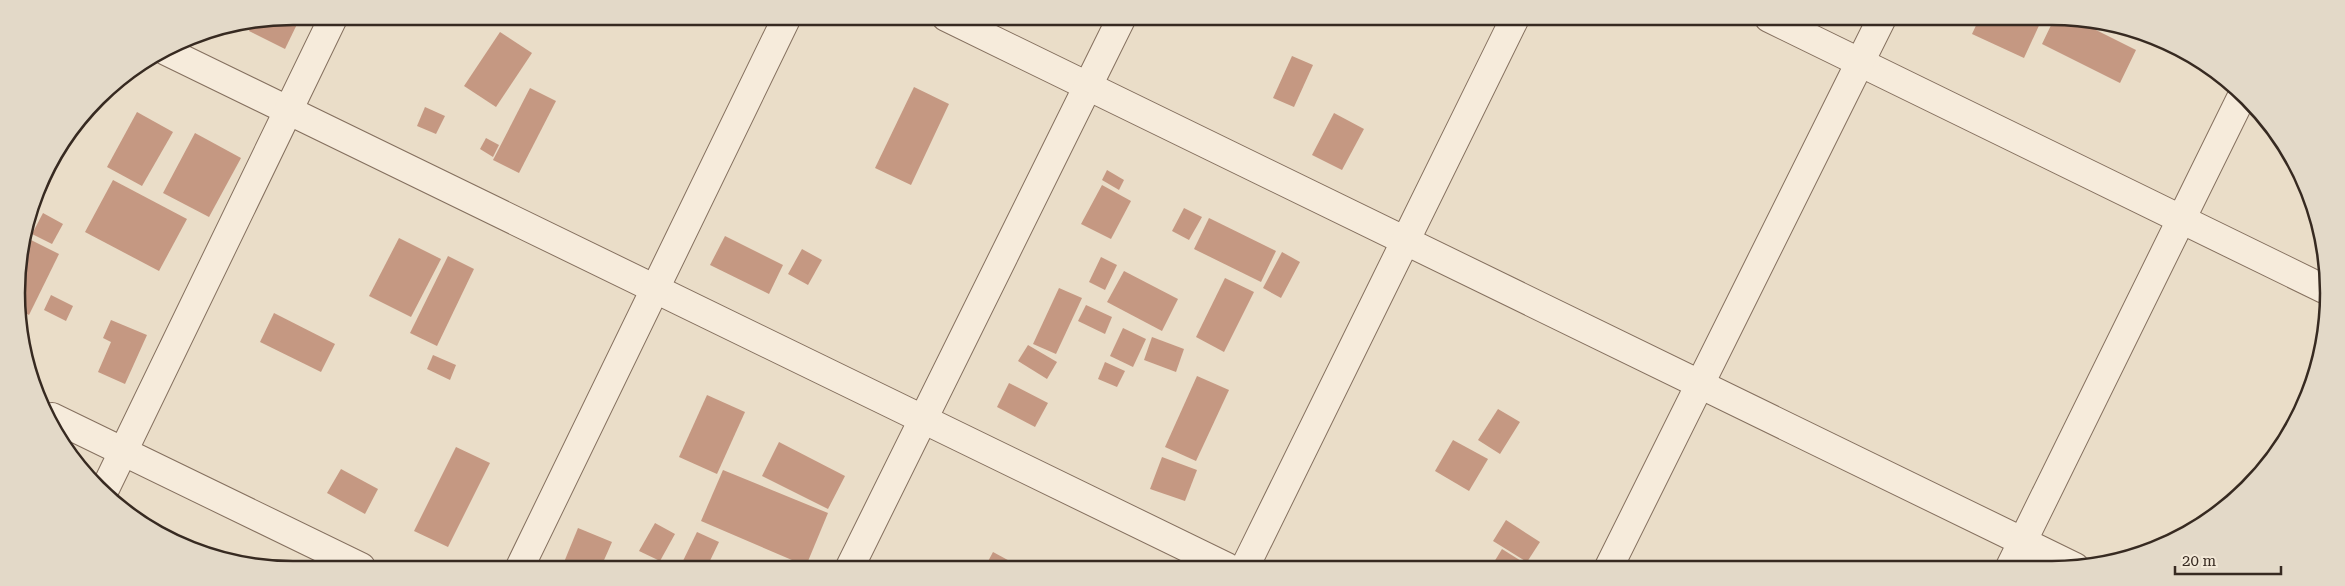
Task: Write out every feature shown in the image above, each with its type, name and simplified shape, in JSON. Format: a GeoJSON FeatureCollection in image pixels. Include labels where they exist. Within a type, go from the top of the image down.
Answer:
{"type":"FeatureCollection","features":[{"type":"Feature","properties":{"kind":"street"},"geometry":{"type":"LineString","coordinates":[[106,486],[330,25]]}},
{"type":"Feature","properties":{"kind":"street"},"geometry":{"type":"LineString","coordinates":[[523,561],[783,25]]}},
{"type":"Feature","properties":{"kind":"street"},"geometry":{"type":"LineString","coordinates":[[962,25],[2061,560]]}},
{"type":"Feature","properties":{"kind":"street"},"geometry":{"type":"LineString","coordinates":[[853,561],[1118,25]]}},
{"type":"Feature","properties":{"kind":"street"},"geometry":{"type":"LineString","coordinates":[[1247,561],[1512,25]]}},
{"type":"Feature","properties":{"kind":"street"},"geometry":{"type":"LineString","coordinates":[[1783,25],[2320,287]]}},
{"type":"Feature","properties":{"kind":"street"},"geometry":{"type":"LineString","coordinates":[[1612,561],[1879,25]]}},
{"type":"Feature","properties":{"kind":"street"},"geometry":{"type":"LineString","coordinates":[[173,53],[1214,561]]}},
{"type":"Feature","properties":{"kind":"street"},"geometry":{"type":"LineString","coordinates":[[2013,561],[2240,101]]}},
{"type":"Feature","properties":{"kind":"street"},"geometry":{"type":"LineString","coordinates":[[57,419],[349,561]]}},
{"type":"Feature","properties":{"kind":"building"},"geometry":{"type":"Polygon","coordinates":[[[297,25],[285,49],[249,31],[250,28],[258,27],[297,25]]]}},
{"type":"Feature","properties":{"kind":"building"},"geometry":{"type":"Polygon","coordinates":[[[1976,25],[2039,25],[2024,58],[1972,34],[1976,25]]]}},
{"type":"Feature","properties":{"kind":"building"},"geometry":{"type":"Polygon","coordinates":[[[2051,25],[2087,27],[2136,50],[2120,83],[2042,44],[2051,25]]]}},
{"type":"Feature","properties":{"kind":"building"},"geometry":{"type":"Polygon","coordinates":[[[500,32],[532,53],[496,107],[464,86],[500,32]]]}},
{"type":"Feature","properties":{"kind":"building"},"geometry":{"type":"Polygon","coordinates":[[[1292,56],[1313,65],[1294,107],[1273,98],[1292,56]]]}},
{"type":"Feature","properties":{"kind":"building"},"geometry":{"type":"Polygon","coordinates":[[[914,87],[949,104],[911,185],[875,168],[914,87]]]}},
{"type":"Feature","properties":{"kind":"building"},"geometry":{"type":"Polygon","coordinates":[[[530,88],[556,101],[519,173],[493,160],[530,88]]]}},
{"type":"Feature","properties":{"kind":"building"},"geometry":{"type":"Polygon","coordinates":[[[425,107],[445,116],[436,134],[417,126],[425,107]]]}},
{"type":"Feature","properties":{"kind":"building"},"geometry":{"type":"Polygon","coordinates":[[[137,112],[173,132],[142,186],[107,167],[137,112]]]}},
{"type":"Feature","properties":{"kind":"building"},"geometry":{"type":"Polygon","coordinates":[[[1334,113],[1364,129],[1342,170],[1312,155],[1334,113]]]}},
{"type":"Feature","properties":{"kind":"building"},"geometry":{"type":"Polygon","coordinates":[[[195,133],[241,158],[209,217],[163,193],[195,133]]]}},
{"type":"Feature","properties":{"kind":"building"},"geometry":{"type":"Polygon","coordinates":[[[486,138],[499,145],[493,157],[480,149],[486,138]]]}},
{"type":"Feature","properties":{"kind":"building"},"geometry":{"type":"Polygon","coordinates":[[[1107,170],[1124,180],[1119,190],[1102,180],[1107,170]]]}},
{"type":"Feature","properties":{"kind":"building"},"geometry":{"type":"Polygon","coordinates":[[[50,180],[51,181],[41,200],[50,180]]]}},
{"type":"Feature","properties":{"kind":"building"},"geometry":{"type":"Polygon","coordinates":[[[113,180],[187,219],[159,271],[85,232],[113,180]]]}},
{"type":"Feature","properties":{"kind":"building"},"geometry":{"type":"Polygon","coordinates":[[[1102,185],[1131,201],[1111,239],[1081,224],[1102,185]]]}},
{"type":"Feature","properties":{"kind":"building"},"geometry":{"type":"Polygon","coordinates":[[[1184,208],[1202,217],[1189,240],[1172,231],[1184,208]]]}},
{"type":"Feature","properties":{"kind":"building"},"geometry":{"type":"Polygon","coordinates":[[[43,213],[63,224],[52,244],[32,234],[43,213]]]}},
{"type":"Feature","properties":{"kind":"building"},"geometry":{"type":"Polygon","coordinates":[[[1209,218],[1276,251],[1261,282],[1194,249],[1209,218]]]}},
{"type":"Feature","properties":{"kind":"building"},"geometry":{"type":"Polygon","coordinates":[[[725,236],[783,265],[769,294],[710,265],[725,236]]]}},
{"type":"Feature","properties":{"kind":"building"},"geometry":{"type":"Polygon","coordinates":[[[399,238],[441,259],[411,317],[369,296],[399,238]]]}},
{"type":"Feature","properties":{"kind":"building"},"geometry":{"type":"Polygon","coordinates":[[[30,240],[59,254],[29,315],[26,313],[25,293],[30,240]]]}},
{"type":"Feature","properties":{"kind":"building"},"geometry":{"type":"Polygon","coordinates":[[[802,249],[822,260],[808,285],[788,274],[802,249]]]}},
{"type":"Feature","properties":{"kind":"building"},"geometry":{"type":"Polygon","coordinates":[[[1282,252],[1300,262],[1281,298],[1263,288],[1282,252]]]}},
{"type":"Feature","properties":{"kind":"building"},"geometry":{"type":"Polygon","coordinates":[[[448,256],[474,269],[437,346],[410,333],[448,256]]]}},
{"type":"Feature","properties":{"kind":"building"},"geometry":{"type":"Polygon","coordinates":[[[1101,257],[1117,265],[1105,290],[1089,282],[1101,257]]]}},
{"type":"Feature","properties":{"kind":"building"},"geometry":{"type":"Polygon","coordinates":[[[1124,271],[1178,299],[1162,331],[1107,302],[1124,271]]]}},
{"type":"Feature","properties":{"kind":"building"},"geometry":{"type":"Polygon","coordinates":[[[1225,278],[1254,292],[1224,352],[1196,337],[1225,278]]]}},
{"type":"Feature","properties":{"kind":"building"},"geometry":{"type":"Polygon","coordinates":[[[1059,288],[1082,298],[1056,354],[1033,344],[1059,288]]]}},
{"type":"Feature","properties":{"kind":"building"},"geometry":{"type":"Polygon","coordinates":[[[51,295],[73,306],[66,321],[44,310],[51,295]]]}},
{"type":"Feature","properties":{"kind":"building"},"geometry":{"type":"Polygon","coordinates":[[[1086,305],[1112,317],[1105,334],[1078,321],[1086,305]]]}},
{"type":"Feature","properties":{"kind":"building"},"geometry":{"type":"Polygon","coordinates":[[[274,313],[335,344],[321,372],[260,342],[274,313]]]}},
{"type":"Feature","properties":{"kind":"building"},"geometry":{"type":"Polygon","coordinates":[[[111,320],[147,335],[125,384],[98,372],[111,342],[103,338],[111,320]]]}},
{"type":"Feature","properties":{"kind":"building"},"geometry":{"type":"Polygon","coordinates":[[[1123,328],[1146,339],[1133,367],[1110,356],[1123,328]]]}},
{"type":"Feature","properties":{"kind":"building"},"geometry":{"type":"Polygon","coordinates":[[[1152,337],[1184,349],[1176,372],[1144,360],[1152,337]]]}},
{"type":"Feature","properties":{"kind":"building"},"geometry":{"type":"Polygon","coordinates":[[[1028,345],[1057,362],[1047,379],[1018,361],[1028,345]]]}},
{"type":"Feature","properties":{"kind":"building"},"geometry":{"type":"Polygon","coordinates":[[[433,355],[456,365],[450,380],[427,369],[433,355]]]}},
{"type":"Feature","properties":{"kind":"building"},"geometry":{"type":"Polygon","coordinates":[[[1105,362],[1125,371],[1117,387],[1098,379],[1105,362]]]}},
{"type":"Feature","properties":{"kind":"building"},"geometry":{"type":"Polygon","coordinates":[[[1197,376],[1229,390],[1196,461],[1165,447],[1197,376]]]}},
{"type":"Feature","properties":{"kind":"building"},"geometry":{"type":"Polygon","coordinates":[[[1009,383],[1048,403],[1035,427],[997,407],[1009,383]]]}},
{"type":"Feature","properties":{"kind":"building"},"geometry":{"type":"Polygon","coordinates":[[[707,395],[745,412],[717,474],[679,457],[707,395]]]}},
{"type":"Feature","properties":{"kind":"building"},"geometry":{"type":"Polygon","coordinates":[[[1498,409],[1520,422],[1500,454],[1478,440],[1498,409]]]}},
{"type":"Feature","properties":{"kind":"building"},"geometry":{"type":"Polygon","coordinates":[[[1453,440],[1488,459],[1469,491],[1435,471],[1453,440]]]}},
{"type":"Feature","properties":{"kind":"building"},"geometry":{"type":"Polygon","coordinates":[[[779,442],[845,476],[828,509],[762,476],[779,442]]]}},
{"type":"Feature","properties":{"kind":"building"},"geometry":{"type":"Polygon","coordinates":[[[456,447],[490,463],[448,547],[414,531],[456,447]]]}},
{"type":"Feature","properties":{"kind":"building"},"geometry":{"type":"Polygon","coordinates":[[[1162,457],[1197,470],[1185,501],[1150,489],[1162,457]]]}},
{"type":"Feature","properties":{"kind":"building"},"geometry":{"type":"Polygon","coordinates":[[[341,469],[378,489],[365,514],[327,493],[341,469]]]}},
{"type":"Feature","properties":{"kind":"building"},"geometry":{"type":"Polygon","coordinates":[[[723,470],[828,513],[808,561],[794,561],[701,521],[723,470]]]}},
{"type":"Feature","properties":{"kind":"building"},"geometry":{"type":"Polygon","coordinates":[[[1506,520],[1540,542],[1528,561],[1525,561],[1493,541],[1506,520]]]}},
{"type":"Feature","properties":{"kind":"building"},"geometry":{"type":"Polygon","coordinates":[[[655,523],[675,534],[660,561],[639,551],[655,523]]]}},
{"type":"Feature","properties":{"kind":"building"},"geometry":{"type":"Polygon","coordinates":[[[578,528],[612,542],[604,561],[564,561],[578,528]]]}},
{"type":"Feature","properties":{"kind":"building"},"geometry":{"type":"Polygon","coordinates":[[[697,532],[719,542],[710,561],[683,561],[697,532]]]}},
{"type":"Feature","properties":{"kind":"building"},"geometry":{"type":"Polygon","coordinates":[[[1502,549],[1521,561],[1495,561],[1502,549]]]}},
{"type":"Feature","properties":{"kind":"building"},"geometry":{"type":"Polygon","coordinates":[[[993,552],[1010,561],[988,561],[993,552]]]}}]}
